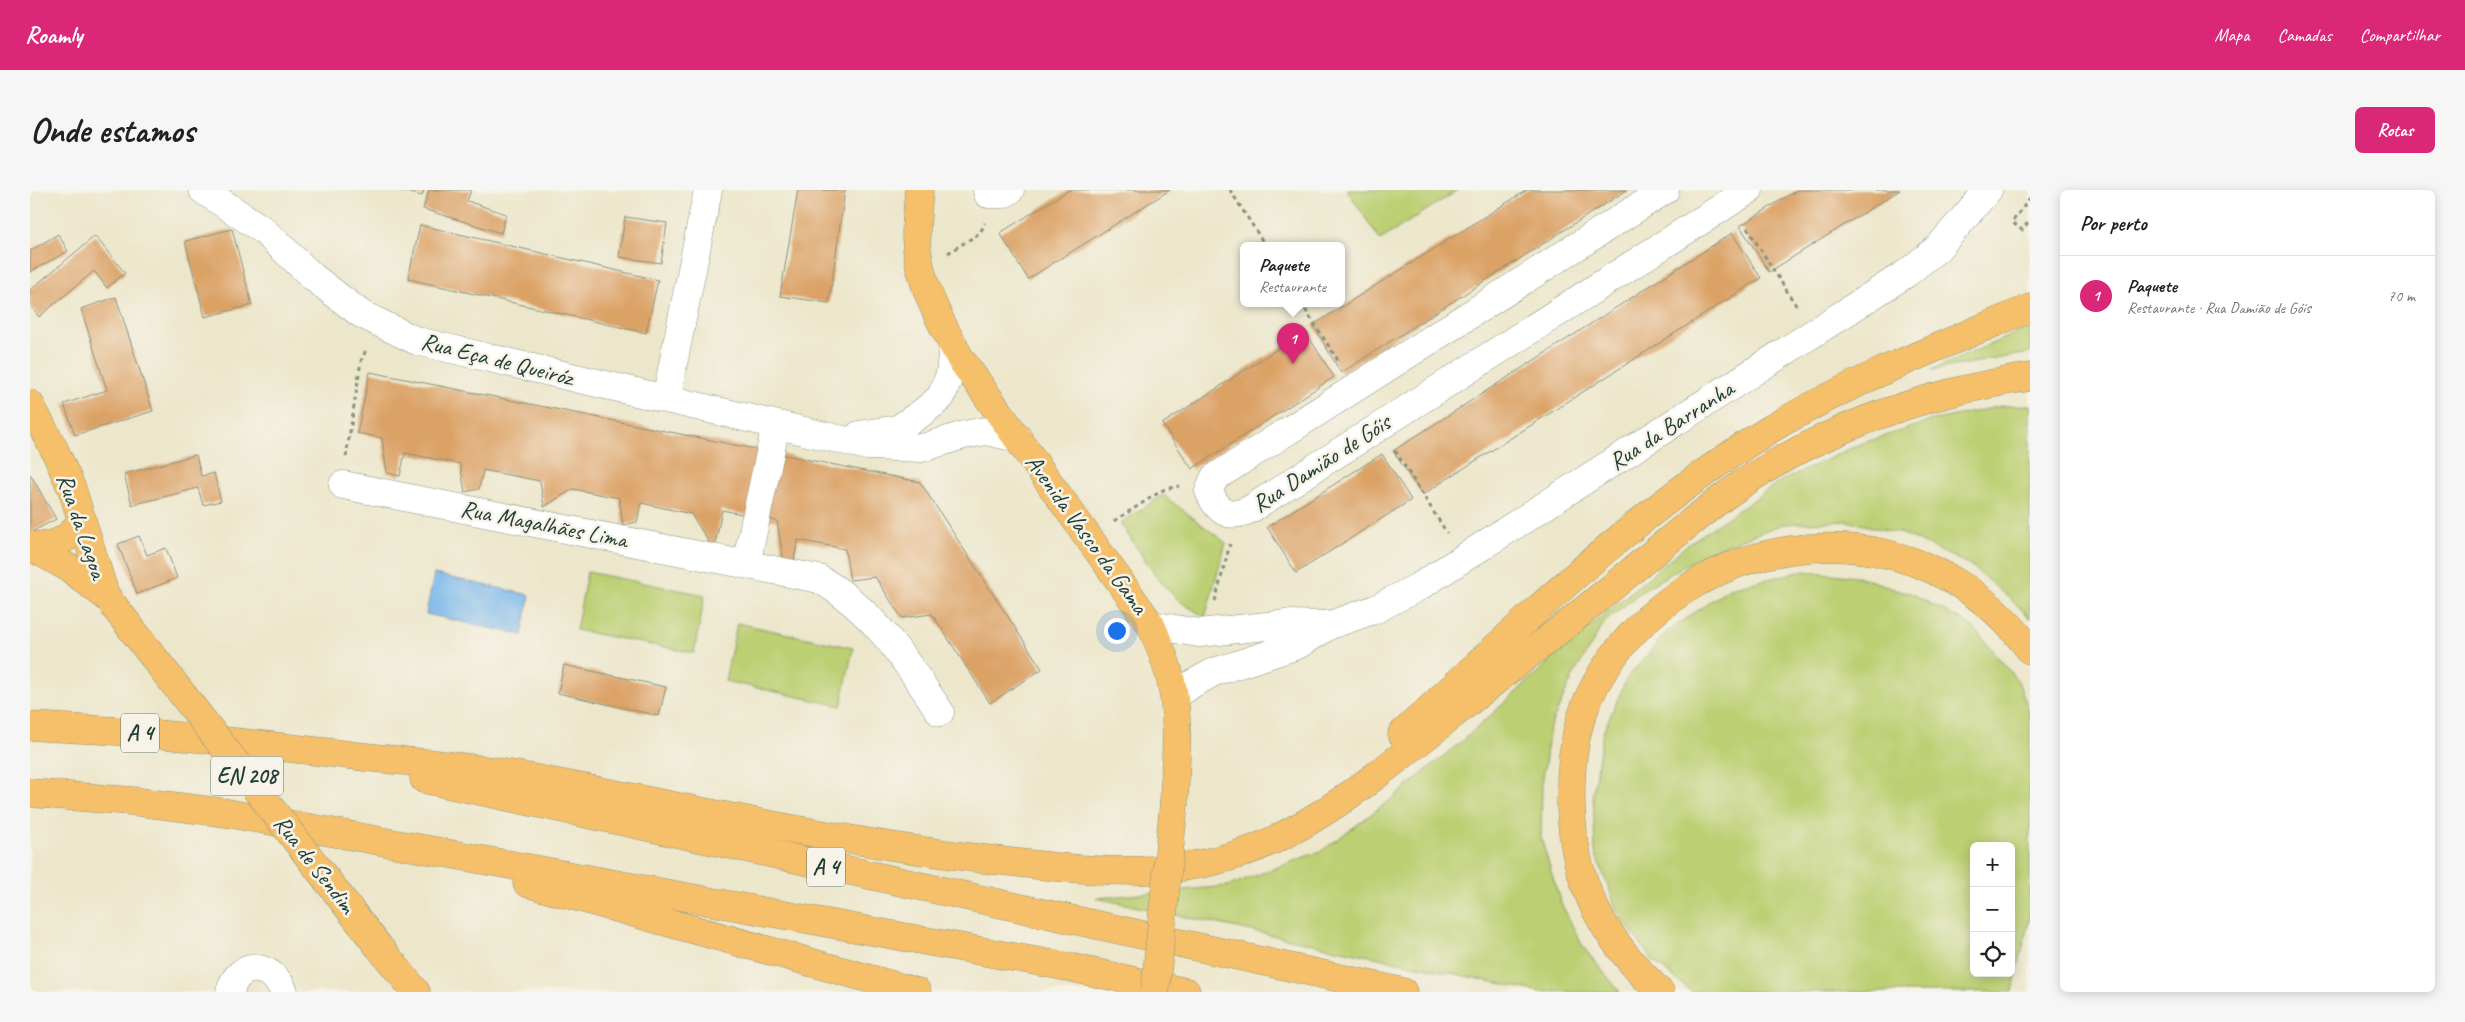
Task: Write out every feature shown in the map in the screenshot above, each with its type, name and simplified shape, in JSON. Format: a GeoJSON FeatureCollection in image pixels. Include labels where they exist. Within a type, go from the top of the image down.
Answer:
{"type":"FeatureCollection","features":[{"type":"Feature","properties":{"kind":"main road","name":"Avenida Vasco da Gama"},"geometry":{"type":"LineString","coordinates":[[919,190],[916,238],[922,270],[935,312],[953,344],[1018,438],[1152,625],[1166,662],[1174,697],[1177,726],[1174,803],[1155,992]]}},
{"type":"Feature","properties":{"kind":"main road"},"geometry":{"type":"LineString","coordinates":[[1308,821],[1557,592],[1651,514],[1717,465],[1769,430],[1863,381],[2030,308]]}},
{"type":"Feature","properties":{"kind":"main road"},"geometry":{"type":"LineString","coordinates":[[249,743],[499,772],[811,834],[941,854],[1089,871],[1132,872],[1201,865],[1245,852],[1286,835],[1394,762],[1596,602],[1664,543],[1731,492],[1779,461],[1824,438],[1911,404],[1995,382],[2030,377]]}},
{"type":"Feature","properties":{"kind":"main road","name":"Rua da Lagoa"},"geometry":{"type":"LineString","coordinates":[[30,404],[55,452],[82,519],[109,600]]}},
{"type":"Feature","properties":{"kind":"main road"},"geometry":{"type":"LineString","coordinates":[[30,546],[43,548],[54,545],[73,533],[82,519]]}},
{"type":"Feature","properties":{"kind":"main road"},"geometry":{"type":"LineString","coordinates":[[30,546],[69,568],[109,600]]}},
{"type":"Feature","properties":{"kind":"main road"},"geometry":{"type":"LineString","coordinates":[[1660,992],[1624,956],[1603,924],[1588,894],[1577,860],[1571,824],[1570,790],[1573,755],[1581,718],[1596,685],[1615,654],[1637,626],[1697,581],[1731,564],[1762,554],[1797,548],[1869,549],[1932,568],[1977,596],[2019,635],[2030,650]]}},
{"type":"Feature","properties":{"kind":"main road","name":"Rua de Sendim"},"geometry":{"type":"LineString","coordinates":[[109,600],[416,992]]}},
{"type":"Feature","properties":{"kind":"main road","name":"A 4"},"geometry":{"type":"LineString","coordinates":[[30,726],[131,732],[249,743],[564,808],[773,856],[1403,992]]}},
{"type":"Feature","properties":{"kind":"main road","name":"A 4"},"geometry":{"type":"LineString","coordinates":[[30,793],[176,806],[372,839],[1058,965],[1186,992]]}},
{"type":"Feature","properties":{"kind":"main road"},"geometry":{"type":"LineString","coordinates":[[372,839],[917,992]]}},
{"type":"Feature","properties":{"kind":"street","name":"Rua Eça de Queiróz"},"geometry":{"type":"LineString","coordinates":[[203,190],[263,230],[313,277],[361,314],[417,341],[868,446],[922,448],[986,431],[1018,438]]}},
{"type":"Feature","properties":{"kind":"street"},"geometry":{"type":"LineString","coordinates":[[666,399],[708,190]]}},
{"type":"Feature","properties":{"kind":"street","name":"Rua Damião de Góis"},"geometry":{"type":"LineString","coordinates":[[1665,190],[1214,478],[1209,491],[1214,505],[1226,512],[1238,515],[1249,510],[1379,425],[1740,196]]}},
{"type":"Feature","properties":{"kind":"street","name":"Rua da Barranha"},"geometry":{"type":"LineString","coordinates":[[1174,697],[1214,672],[1298,645],[1330,625],[1376,610],[1420,586],[1907,273],[1938,248],[1988,190]]}},
{"type":"Feature","properties":{"kind":"street","name":"Rua Eça de Queiróz"},"geometry":{"type":"LineString","coordinates":[[833,437],[898,428],[924,412],[941,397],[950,374],[953,344]]}},
{"type":"Feature","properties":{"kind":"street"},"geometry":{"type":"LineString","coordinates":[[746,564],[776,425]]}},
{"type":"Feature","properties":{"kind":"street","name":"Rua Magalhães Lima"},"geometry":{"type":"LineString","coordinates":[[343,484],[819,579],[834,587],[876,624],[903,656],[940,712]]}},
{"type":"Feature","properties":{"kind":"street","name":"Rua da Barranha"},"geometry":{"type":"LineString","coordinates":[[1152,625],[1207,633],[1287,624],[1330,625]]}},
{"type":"Feature","properties":{"kind":"street"},"geometry":{"type":"LineString","coordinates":[[227,987],[251,969],[260,969],[269,971],[285,989]]}},
{"type":"Feature","properties":{"kind":"path"},"geometry":{"type":"LineString","coordinates":[[1230,190],[1263,242]]}},
{"type":"Feature","properties":{"kind":"path"},"geometry":{"type":"LineString","coordinates":[[922,270],[980,233],[1000,191]]}},
{"type":"Feature","properties":{"kind":"path"},"geometry":{"type":"LineString","coordinates":[[1740,196],[1813,333]]}},
{"type":"Feature","properties":{"kind":"path"},"geometry":{"type":"LineString","coordinates":[[2030,198],[2012,222],[2022,230],[2030,220]]}},
{"type":"Feature","properties":{"kind":"path"},"geometry":{"type":"LineString","coordinates":[[1304,307],[1355,388]]}},
{"type":"Feature","properties":{"kind":"path"},"geometry":{"type":"LineString","coordinates":[[343,484],[361,361],[379,323]]}},
{"type":"Feature","properties":{"kind":"path"},"geometry":{"type":"LineString","coordinates":[[1379,425],[1463,558]]}},
{"type":"Feature","properties":{"kind":"path"},"geometry":{"type":"LineString","coordinates":[[1089,538],[1163,490],[1214,478]]}},
{"type":"Feature","properties":{"kind":"path"},"geometry":{"type":"LineString","coordinates":[[1207,633],[1238,515]]}},
{"type":"Feature","properties":{"kind":"green space"},"geometry":{"type":"Polygon","coordinates":[[[1347,190],[1458,190],[1380,240],[1347,190]]]}},
{"type":"Feature","properties":{"kind":"green space"},"geometry":{"type":"Polygon","coordinates":[[[2030,327],[2030,353],[1931,370],[2030,327]]]}},
{"type":"Feature","properties":{"kind":"green space"},"geometry":{"type":"Polygon","coordinates":[[[2030,405],[2030,619],[2024,611],[1970,565],[1906,535],[1847,521],[1783,524],[1710,551],[1644,589],[1604,623],[1574,674],[1550,727],[1542,785],[1541,838],[1560,901],[1583,947],[1620,992],[1540,992],[1096,898],[1228,886],[1323,850],[1393,798],[1469,735],[1569,644],[1687,545],[1781,481],[1860,444],[1931,421],[2001,406],[2030,405]]]}},
{"type":"Feature","properties":{"kind":"green space"},"geometry":{"type":"Polygon","coordinates":[[[1163,495],[1226,543],[1205,617],[1179,601],[1158,579],[1120,523],[1163,495]]]}},
{"type":"Feature","properties":{"kind":"green space"},"geometry":{"type":"Polygon","coordinates":[[[1803,571],[1859,577],[1913,594],[1972,626],[2018,681],[2030,714],[2030,917],[2012,992],[1692,992],[1652,960],[1618,913],[1595,852],[1593,792],[1603,732],[1627,678],[1666,633],[1729,588],[1803,571]]]}},
{"type":"Feature","properties":{"kind":"green space"},"geometry":{"type":"Polygon","coordinates":[[[587,572],[705,595],[694,653],[576,630],[587,572]]]}},
{"type":"Feature","properties":{"kind":"green space"},"geometry":{"type":"Polygon","coordinates":[[[737,623],[853,648],[841,706],[725,681],[737,623]]]}},
{"type":"Feature","properties":{"kind":"water"},"geometry":{"type":"Polygon","coordinates":[[[434,574],[530,595],[522,635],[426,614],[434,574]]]}},
{"type":"Feature","properties":{"kind":"building"},"geometry":{"type":"Polygon","coordinates":[[[399,190],[424,190],[422,196],[399,190]]]}},
{"type":"Feature","properties":{"kind":"building"},"geometry":{"type":"Polygon","coordinates":[[[429,190],[471,190],[467,201],[506,214],[501,233],[423,209],[429,190]]]}},
{"type":"Feature","properties":{"kind":"building"},"geometry":{"type":"Polygon","coordinates":[[[798,190],[845,190],[829,303],[780,296],[798,190]]]}},
{"type":"Feature","properties":{"kind":"building"},"geometry":{"type":"Polygon","coordinates":[[[1069,190],[1170,190],[1028,279],[1000,233],[1069,190]]]}},
{"type":"Feature","properties":{"kind":"building"},"geometry":{"type":"Polygon","coordinates":[[[1527,190],[1627,190],[1341,373],[1313,325],[1342,307],[1345,307],[1345,305],[1527,190]]]}},
{"type":"Feature","properties":{"kind":"building"},"geometry":{"type":"Polygon","coordinates":[[[1797,190],[1900,190],[1769,272],[1740,226],[1797,190]]]}},
{"type":"Feature","properties":{"kind":"building"},"geometry":{"type":"Polygon","coordinates":[[[625,217],[667,223],[661,263],[619,257],[625,217]]]}},
{"type":"Feature","properties":{"kind":"building"},"geometry":{"type":"Polygon","coordinates":[[[420,225],[658,280],[646,333],[408,279],[420,225]]]}},
{"type":"Feature","properties":{"kind":"building"},"geometry":{"type":"Polygon","coordinates":[[[232,229],[252,305],[205,317],[185,241],[232,229]]]}},
{"type":"Feature","properties":{"kind":"building"},"geometry":{"type":"Polygon","coordinates":[[[1732,233],[1761,278],[1422,495],[1393,451],[1732,233]]]}},
{"type":"Feature","properties":{"kind":"building"},"geometry":{"type":"Polygon","coordinates":[[[58,234],[68,251],[30,272],[30,251],[58,234]]]}},
{"type":"Feature","properties":{"kind":"building"},"geometry":{"type":"Polygon","coordinates":[[[95,236],[125,273],[107,288],[94,271],[39,317],[30,305],[30,290],[95,236]]]}},
{"type":"Feature","properties":{"kind":"building"},"geometry":{"type":"Polygon","coordinates":[[[116,297],[153,411],[75,435],[64,404],[107,390],[81,309],[116,297]]]}},
{"type":"Feature","properties":{"kind":"building"},"geometry":{"type":"Polygon","coordinates":[[[1305,331],[1334,377],[1192,469],[1162,424],[1305,331]]]}},
{"type":"Feature","properties":{"kind":"building"},"geometry":{"type":"Polygon","coordinates":[[[370,372],[920,482],[1042,669],[990,703],[932,614],[902,618],[875,577],[850,580],[845,549],[798,540],[794,560],[783,558],[777,521],[722,510],[714,550],[691,514],[641,503],[637,522],[623,525],[619,498],[573,489],[544,507],[540,481],[483,470],[479,489],[465,492],[460,464],[405,453],[400,476],[387,473],[382,438],[357,433],[370,372]]]}},
{"type":"Feature","properties":{"kind":"building"},"geometry":{"type":"Polygon","coordinates":[[[1382,454],[1411,500],[1296,573],[1267,527],[1382,454]]]}},
{"type":"Feature","properties":{"kind":"building"},"geometry":{"type":"Polygon","coordinates":[[[196,455],[201,476],[214,473],[221,501],[203,505],[198,488],[132,505],[124,474],[196,455]]]}},
{"type":"Feature","properties":{"kind":"building"},"geometry":{"type":"Polygon","coordinates":[[[30,474],[56,519],[30,533],[30,474]]]}},
{"type":"Feature","properties":{"kind":"building"},"geometry":{"type":"Polygon","coordinates":[[[139,536],[147,555],[166,548],[177,578],[137,594],[118,544],[139,536]]]}},
{"type":"Feature","properties":{"kind":"building"},"geometry":{"type":"Polygon","coordinates":[[[564,665],[666,687],[659,716],[558,693],[564,665]]]}},
{"type":"Feature","properties":{"kind":"place","name":"Paquete"},"geometry":{"type":"Point","coordinates":[1293,364]}}]}
